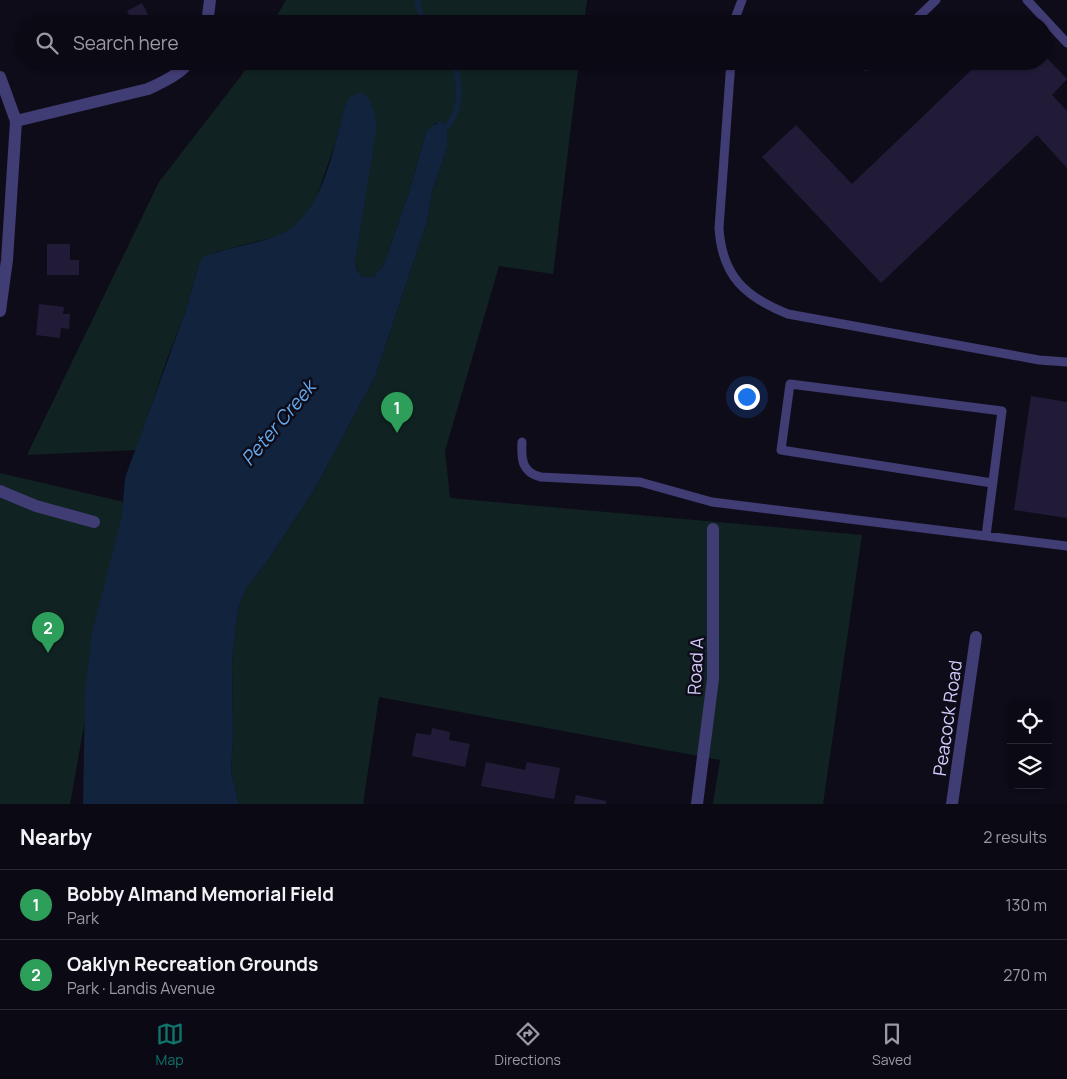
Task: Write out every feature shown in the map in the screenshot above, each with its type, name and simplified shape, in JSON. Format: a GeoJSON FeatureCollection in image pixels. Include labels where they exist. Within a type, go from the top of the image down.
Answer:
{"type":"FeatureCollection","features":[{"type":"Feature","properties":{"kind":"street"},"geometry":{"type":"LineString","coordinates":[[208,15],[210,0]]}},
{"type":"Feature","properties":{"kind":"street"},"geometry":{"type":"LineString","coordinates":[[16,121],[148,89],[167,80],[181,70]]}},
{"type":"Feature","properties":{"kind":"street"},"geometry":{"type":"LineString","coordinates":[[0,77],[16,121],[0,311]]}},
{"type":"Feature","properties":{"kind":"street"},"geometry":{"type":"LineString","coordinates":[[0,491],[36,506],[94,522]]}},
{"type":"Feature","properties":{"kind":"street","name":"Road A"},"geometry":{"type":"LineString","coordinates":[[698,804],[713,680],[713,529]]}},
{"type":"Feature","properties":{"kind":"street","name":"Peacock Road"},"geometry":{"type":"LineString","coordinates":[[952,804],[976,637]]}},
{"type":"Feature","properties":{"kind":"lane"},"geometry":{"type":"LineString","coordinates":[[736,15],[742,0]]}},
{"type":"Feature","properties":{"kind":"lane"},"geometry":{"type":"LineString","coordinates":[[920,15],[936,0]]}},
{"type":"Feature","properties":{"kind":"lane"},"geometry":{"type":"LineString","coordinates":[[1027,0],[1041,15]]}},
{"type":"Feature","properties":{"kind":"lane"},"geometry":{"type":"LineString","coordinates":[[1052,27],[1067,43]]}},
{"type":"Feature","properties":{"kind":"lane"},"geometry":{"type":"LineString","coordinates":[[730,70],[720,247],[731,275],[748,294],[767,306],[788,314],[1039,360],[1067,362]]}},
{"type":"Feature","properties":{"kind":"lane"},"geometry":{"type":"LineString","coordinates":[[986,536],[1002,411],[790,384],[781,450],[992,483]]}},
{"type":"Feature","properties":{"kind":"lane"},"geometry":{"type":"LineString","coordinates":[[522,442],[521,458],[524,468],[532,475],[541,477],[640,482],[712,502],[1067,546]]}},
{"type":"Feature","properties":{"kind":"green space"},"geometry":{"type":"Polygon","coordinates":[[[286,0],[587,0],[585,15],[277,15],[286,0]]]}},
{"type":"Feature","properties":{"kind":"green space"},"geometry":{"type":"Polygon","coordinates":[[[245,70],[578,70],[553,274],[499,266],[445,451],[450,498],[862,535],[823,804],[713,804],[720,760],[379,697],[363,804],[239,804],[231,772],[233,738],[232,661],[238,609],[246,588],[266,563],[313,492],[375,377],[427,222],[432,192],[447,148],[447,129],[443,123],[435,123],[426,132],[410,189],[384,264],[373,277],[367,279],[359,274],[355,263],[361,224],[346,103],[335,144],[315,201],[297,226],[278,236],[216,252],[199,264],[186,310],[136,450],[27,455],[159,182],[245,70]]]}},
{"type":"Feature","properties":{"kind":"green space"},"geometry":{"type":"Polygon","coordinates":[[[0,473],[124,502],[70,804],[0,804],[0,473]]]}},
{"type":"Feature","properties":{"kind":"water"},"geometry":{"type":"Polygon","coordinates":[[[360,92],[370,101],[377,124],[355,263],[363,277],[373,277],[384,264],[410,189],[426,132],[430,127],[439,122],[443,123],[447,128],[447,148],[432,192],[427,222],[375,377],[313,492],[266,563],[246,588],[238,609],[232,661],[233,738],[231,772],[239,804],[83,804],[85,692],[92,633],[122,515],[125,478],[186,310],[199,264],[203,257],[276,236],[292,227],[305,214],[316,198],[324,179],[346,103],[350,97],[360,92]]]}},
{"type":"Feature","properties":{"kind":"building"},"geometry":{"type":"Polygon","coordinates":[[[142,3],[148,15],[129,15],[127,11],[142,3]]]}},
{"type":"Feature","properties":{"kind":"building"},"geometry":{"type":"Polygon","coordinates":[[[1052,63],[1067,79],[1052,95],[1067,111],[1067,168],[1037,135],[881,283],[762,157],[796,125],[852,184],[972,70],[1052,70],[1052,63]]]}},
{"type":"Feature","properties":{"kind":"building"},"geometry":{"type":"Polygon","coordinates":[[[47,244],[70,244],[70,260],[79,260],[79,275],[47,275],[47,244]]]}},
{"type":"Feature","properties":{"kind":"building"},"geometry":{"type":"Polygon","coordinates":[[[39,304],[64,307],[63,314],[70,314],[69,329],[61,328],[60,338],[36,335],[39,304]]]}},
{"type":"Feature","properties":{"kind":"building"},"geometry":{"type":"Polygon","coordinates":[[[1031,396],[1067,402],[1067,518],[1014,510],[1031,396]]]}},
{"type":"Feature","properties":{"kind":"building"},"geometry":{"type":"Polygon","coordinates":[[[432,728],[450,732],[449,740],[470,744],[465,767],[412,756],[416,733],[431,735],[432,728]]]}},
{"type":"Feature","properties":{"kind":"building"},"geometry":{"type":"Polygon","coordinates":[[[486,762],[525,770],[527,762],[560,768],[554,799],[481,786],[486,762]]]}},
{"type":"Feature","properties":{"kind":"building"},"geometry":{"type":"Polygon","coordinates":[[[576,795],[606,801],[606,804],[574,804],[576,795]]]}},
{"type":"Feature","properties":{"kind":"waterway","name":"Peter Creek"},"geometry":{"type":"LineString","coordinates":[[417,0],[421,15]]}},
{"type":"Feature","properties":{"kind":"waterway","name":"Peter Creek"},"geometry":{"type":"LineString","coordinates":[[440,132],[449,124],[456,110],[459,93],[456,70]]}},
{"type":"Feature","properties":{"kind":"place","name":"Bobby Almand Memorial Field"},"geometry":{"type":"Point","coordinates":[397,433]}},
{"type":"Feature","properties":{"kind":"place","name":"Oaklyn Recreation Grounds"},"geometry":{"type":"Point","coordinates":[48,653]}}]}
